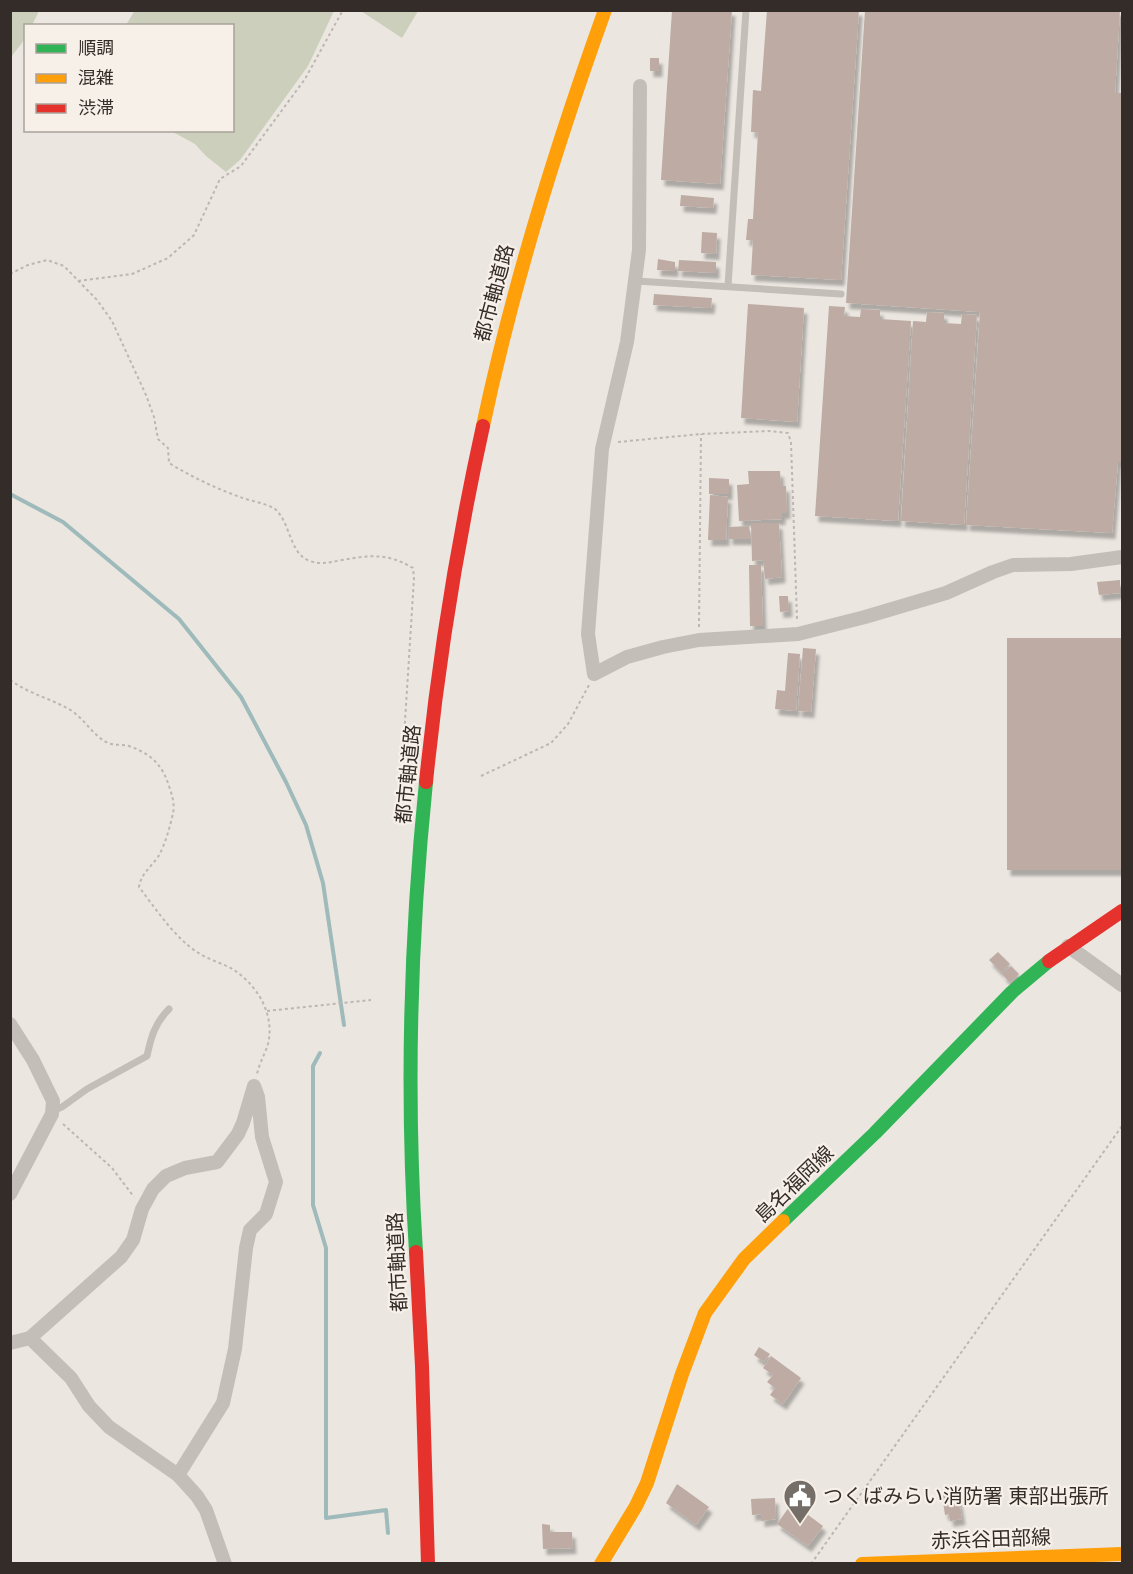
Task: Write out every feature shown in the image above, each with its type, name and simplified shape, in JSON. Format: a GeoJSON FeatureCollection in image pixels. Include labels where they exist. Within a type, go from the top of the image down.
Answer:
{"type":"FeatureCollection","features":[{"type":"Feature","properties":{"kind":"main road","name":"都市軸道路"},"geometry":{"type":"LineString","coordinates":[[428,1563],[410,1107],[417,901],[426,774],[446,623],[467,502],[498,352],[533,223],[605,10]]}},
{"type":"Feature","properties":{"kind":"main road","name":"島名福岡線"},"geometry":{"type":"LineString","coordinates":[[602,1563],[630,1516],[646,1483],[682,1374],[705,1314],[744,1259],[875,1133],[1012,992],[1068,946],[1122,911]]}},
{"type":"Feature","properties":{"kind":"main road","name":"赤浜谷田部線"},"geometry":{"type":"LineString","coordinates":[[862,1563],[1122,1554]]}},
{"type":"Feature","properties":{"kind":"street"},"geometry":{"type":"LineString","coordinates":[[640,86],[639,250],[627,342],[604,444],[588,634],[594,674],[627,657],[699,640],[798,634],[918,603],[1013,565],[1071,564],[1122,557]]}},
{"type":"Feature","properties":{"kind":"street"},"geometry":{"type":"LineString","coordinates":[[1068,946],[1122,985]]}},
{"type":"Feature","properties":{"kind":"street"},"geometry":{"type":"LineString","coordinates":[[10,1024],[33,1060],[53,1101],[52,1113],[10,1194]]}},
{"type":"Feature","properties":{"kind":"street"},"geometry":{"type":"LineString","coordinates":[[10,1343],[30,1338],[121,1257],[133,1240],[142,1209],[153,1189],[166,1176],[185,1168],[217,1162],[238,1134],[254,1086]]}},
{"type":"Feature","properties":{"kind":"street"},"geometry":{"type":"LineString","coordinates":[[178,1475],[223,1402],[235,1349],[250,1230],[266,1214],[276,1182],[262,1137],[258,1097],[254,1086]]}},
{"type":"Feature","properties":{"kind":"street"},"geometry":{"type":"LineString","coordinates":[[30,1338],[71,1378],[89,1406],[109,1427],[178,1475],[197,1496],[206,1510],[225,1563]]}},
{"type":"Feature","properties":{"kind":"lane"},"geometry":{"type":"LineString","coordinates":[[728,286],[746,10]]}},
{"type":"Feature","properties":{"kind":"lane"},"geometry":{"type":"LineString","coordinates":[[636,280],[841,294]]}},
{"type":"Feature","properties":{"kind":"lane"},"geometry":{"type":"LineString","coordinates":[[52,1113],[87,1089],[147,1056],[152,1032],[159,1018],[169,1009]]}},
{"type":"Feature","properties":{"kind":"path"},"geometry":{"type":"LineString","coordinates":[[78,281],[132,274],[168,258],[194,235],[220,179],[241,166],[305,79],[343,10]]}},
{"type":"Feature","properties":{"kind":"path"},"geometry":{"type":"LineString","coordinates":[[10,274],[28,265],[47,260],[64,266],[112,321],[146,395],[154,417],[158,439],[168,448],[169,463],[190,476],[220,489],[274,508],[286,522],[296,550],[307,560],[321,564],[361,557],[383,556],[401,561],[413,568],[403,753],[406,763],[416,765]]}},
{"type":"Feature","properties":{"kind":"path"},"geometry":{"type":"LineString","coordinates":[[604,444],[701,435],[769,431],[788,433],[798,634]]}},
{"type":"Feature","properties":{"kind":"path"},"geometry":{"type":"LineString","coordinates":[[699,640],[701,435]]}},
{"type":"Feature","properties":{"kind":"path"},"geometry":{"type":"LineString","coordinates":[[481,776],[551,743],[568,724],[594,674]]}},
{"type":"Feature","properties":{"kind":"path"},"geometry":{"type":"LineString","coordinates":[[10,680],[24,690],[72,711],[97,736],[109,744],[125,745],[145,752],[164,770],[174,811],[166,839],[158,856],[140,878],[139,887],[177,934],[197,952],[233,970],[253,985],[267,1011],[271,1027],[268,1046],[254,1086]]}},
{"type":"Feature","properties":{"kind":"path"},"geometry":{"type":"LineString","coordinates":[[267,1011],[371,999]]}},
{"type":"Feature","properties":{"kind":"path"},"geometry":{"type":"LineString","coordinates":[[52,1113],[112,1168],[142,1209]]}},
{"type":"Feature","properties":{"kind":"path"},"geometry":{"type":"LineString","coordinates":[[811,1563],[1122,1126]]}},
{"type":"Feature","properties":{"kind":"green space"},"geometry":{"type":"Polygon","coordinates":[[[11,10],[39,11],[32,24],[24,24],[24,40],[11,57],[11,10]]]}},
{"type":"Feature","properties":{"kind":"green space"},"geometry":{"type":"Polygon","coordinates":[[[135,10],[334,10],[308,66],[240,160],[226,172],[195,144],[173,132],[234,132],[234,24],[127,24],[135,10]]]}},
{"type":"Feature","properties":{"kind":"green space"},"geometry":{"type":"Polygon","coordinates":[[[418,10],[402,38],[361,11],[418,10]]]}},
{"type":"Feature","properties":{"kind":"building"},"geometry":{"type":"Polygon","coordinates":[[[672,10],[732,10],[720,184],[661,180],[672,10]]]}},
{"type":"Feature","properties":{"kind":"building"},"geometry":{"type":"Polygon","coordinates":[[[767,10],[859,10],[841,280],[751,275],[753,240],[746,240],[748,219],[753,219],[758,132],[751,132],[753,90],[761,91],[767,10]]]}},
{"type":"Feature","properties":{"kind":"building"},"geometry":{"type":"Polygon","coordinates":[[[865,10],[1120,10],[1115,93],[1122,93],[1122,462],[1118,462],[1112,533],[966,525],[980,312],[846,303],[865,10]]]}},
{"type":"Feature","properties":{"kind":"building"},"geometry":{"type":"Polygon","coordinates":[[[650,58],[659,58],[659,71],[650,71],[650,58]]]}},
{"type":"Feature","properties":{"kind":"building"},"geometry":{"type":"Polygon","coordinates":[[[681,195],[714,198],[713,208],[680,206],[681,195]]]}},
{"type":"Feature","properties":{"kind":"building"},"geometry":{"type":"Polygon","coordinates":[[[702,232],[717,233],[716,254],[701,253],[702,232]]]}},
{"type":"Feature","properties":{"kind":"building"},"geometry":{"type":"Polygon","coordinates":[[[658,259],[675,262],[675,271],[657,270],[658,259]]]}},
{"type":"Feature","properties":{"kind":"building"},"geometry":{"type":"Polygon","coordinates":[[[679,260],[716,262],[716,273],[678,271],[679,260]]]}},
{"type":"Feature","properties":{"kind":"building"},"geometry":{"type":"Polygon","coordinates":[[[654,294],[712,298],[711,308],[653,305],[654,294]]]}},
{"type":"Feature","properties":{"kind":"building"},"geometry":{"type":"Polygon","coordinates":[[[748,304],[804,308],[797,422],[741,418],[748,304]]]}},
{"type":"Feature","properties":{"kind":"building"},"geometry":{"type":"Polygon","coordinates":[[[829,306],[845,307],[844,316],[860,317],[861,309],[880,310],[880,319],[911,321],[898,521],[815,516],[829,306]]]}},
{"type":"Feature","properties":{"kind":"building"},"geometry":{"type":"Polygon","coordinates":[[[927,312],[944,313],[944,323],[961,324],[962,314],[977,315],[964,525],[901,521],[913,321],[926,322],[927,312]]]}},
{"type":"Feature","properties":{"kind":"building"},"geometry":{"type":"Polygon","coordinates":[[[748,471],[780,471],[781,486],[786,486],[787,513],[782,513],[782,519],[739,521],[737,485],[749,484],[748,471]]]}},
{"type":"Feature","properties":{"kind":"building"},"geometry":{"type":"Polygon","coordinates":[[[709,478],[729,479],[729,494],[709,494],[709,478]]]}},
{"type":"Feature","properties":{"kind":"building"},"geometry":{"type":"Polygon","coordinates":[[[710,495],[728,497],[726,540],[708,540],[710,495]]]}},
{"type":"Feature","properties":{"kind":"building"},"geometry":{"type":"Polygon","coordinates":[[[751,523],[779,523],[782,577],[765,579],[763,560],[752,561],[751,523]]]}},
{"type":"Feature","properties":{"kind":"building"},"geometry":{"type":"Polygon","coordinates":[[[749,526],[751,539],[729,539],[729,527],[749,526]]]}},
{"type":"Feature","properties":{"kind":"building"},"geometry":{"type":"Polygon","coordinates":[[[749,565],[761,565],[763,626],[750,626],[749,565]]]}},
{"type":"Feature","properties":{"kind":"building"},"geometry":{"type":"Polygon","coordinates":[[[1120,580],[1120,593],[1099,595],[1097,582],[1120,580]]]}},
{"type":"Feature","properties":{"kind":"building"},"geometry":{"type":"Polygon","coordinates":[[[779,596],[788,596],[789,611],[780,612],[779,596]]]}},
{"type":"Feature","properties":{"kind":"building"},"geometry":{"type":"Polygon","coordinates":[[[1007,638],[1122,638],[1122,870],[1007,870],[1007,638]]]}},
{"type":"Feature","properties":{"kind":"building"},"geometry":{"type":"Polygon","coordinates":[[[803,648],[816,649],[811,712],[798,711],[803,648]]]}},
{"type":"Feature","properties":{"kind":"building"},"geometry":{"type":"Polygon","coordinates":[[[788,653],[800,654],[796,711],[775,709],[777,690],[785,691],[788,653]]]}},
{"type":"Feature","properties":{"kind":"building"},"geometry":{"type":"Polygon","coordinates":[[[998,952],[1010,964],[1001,972],[989,960],[998,952]]]}},
{"type":"Feature","properties":{"kind":"building"},"geometry":{"type":"Polygon","coordinates":[[[1011,966],[1019,974],[1010,983],[1002,974],[1011,966]]]}},
{"type":"Feature","properties":{"kind":"building"},"geometry":{"type":"Polygon","coordinates":[[[759,1347],[770,1354],[764,1362],[754,1355],[759,1347]]]}},
{"type":"Feature","properties":{"kind":"building"},"geometry":{"type":"Polygon","coordinates":[[[771,1356],[801,1378],[783,1404],[770,1395],[775,1388],[767,1382],[773,1375],[763,1368],[771,1356]]]}},
{"type":"Feature","properties":{"kind":"building"},"geometry":{"type":"Polygon","coordinates":[[[677,1484],[709,1507],[696,1525],[666,1503],[677,1484]]]}},
{"type":"Feature","properties":{"kind":"building"},"geometry":{"type":"Polygon","coordinates":[[[957,1489],[962,1519],[950,1521],[949,1514],[945,1515],[942,1495],[951,1494],[950,1490],[957,1489]]]}},
{"type":"Feature","properties":{"kind":"building"},"geometry":{"type":"Polygon","coordinates":[[[775,1498],[776,1519],[761,1521],[761,1514],[752,1515],[751,1499],[775,1498]]]}},
{"type":"Feature","properties":{"kind":"building","name":"つくばみらい消防署 東部出張所"},"geometry":{"type":"Polygon","coordinates":[[[792,1503],[823,1526],[808,1546],[777,1524],[792,1503]]]}},
{"type":"Feature","properties":{"kind":"building"},"geometry":{"type":"Polygon","coordinates":[[[542,1524],[550,1525],[550,1532],[572,1532],[573,1548],[543,1549],[542,1524]]]}},
{"type":"Feature","properties":{"kind":"waterway"},"geometry":{"type":"LineString","coordinates":[[10,494],[63,522],[179,619],[241,697],[306,825],[323,883],[344,1025]]}},
{"type":"Feature","properties":{"kind":"waterway"},"geometry":{"type":"LineString","coordinates":[[320,1053],[313,1066],[313,1205],[326,1248],[326,1518],[386,1510],[388,1533]]}},
{"type":"Feature","properties":{"kind":"traffic: fast"},"geometry":{"type":"LineString","coordinates":[[416,1252],[411,1135],[411,1017],[416,900],[426,782]]}},
{"type":"Feature","properties":{"kind":"traffic: fast"},"geometry":{"type":"LineString","coordinates":[[783,1221],[875,1133],[1012,992],[1049,961]]}},
{"type":"Feature","properties":{"kind":"traffic: slow"},"geometry":{"type":"LineString","coordinates":[[483,426],[508,320],[537,216],[569,112],[605,10]]}},
{"type":"Feature","properties":{"kind":"traffic: slow"},"geometry":{"type":"LineString","coordinates":[[601,1564],[647,1483],[682,1374],[705,1313],[744,1259],[783,1221]]}},
{"type":"Feature","properties":{"kind":"traffic: slow"},"geometry":{"type":"LineString","coordinates":[[862,1564],[1122,1554]]}},
{"type":"Feature","properties":{"kind":"traffic: jam"},"geometry":{"type":"LineString","coordinates":[[426,782],[449,604],[483,426]]}},
{"type":"Feature","properties":{"kind":"traffic: jam"},"geometry":{"type":"LineString","coordinates":[[1049,961],[1122,911]]}},
{"type":"Feature","properties":{"kind":"traffic: jam"},"geometry":{"type":"LineString","coordinates":[[416,1252],[428,1564]]}},
{"type":"Feature","properties":{"kind":"place","name":"つくばみらい消防署 東部出張所"},"geometry":{"type":"Point","coordinates":[800,1525]}}]}
